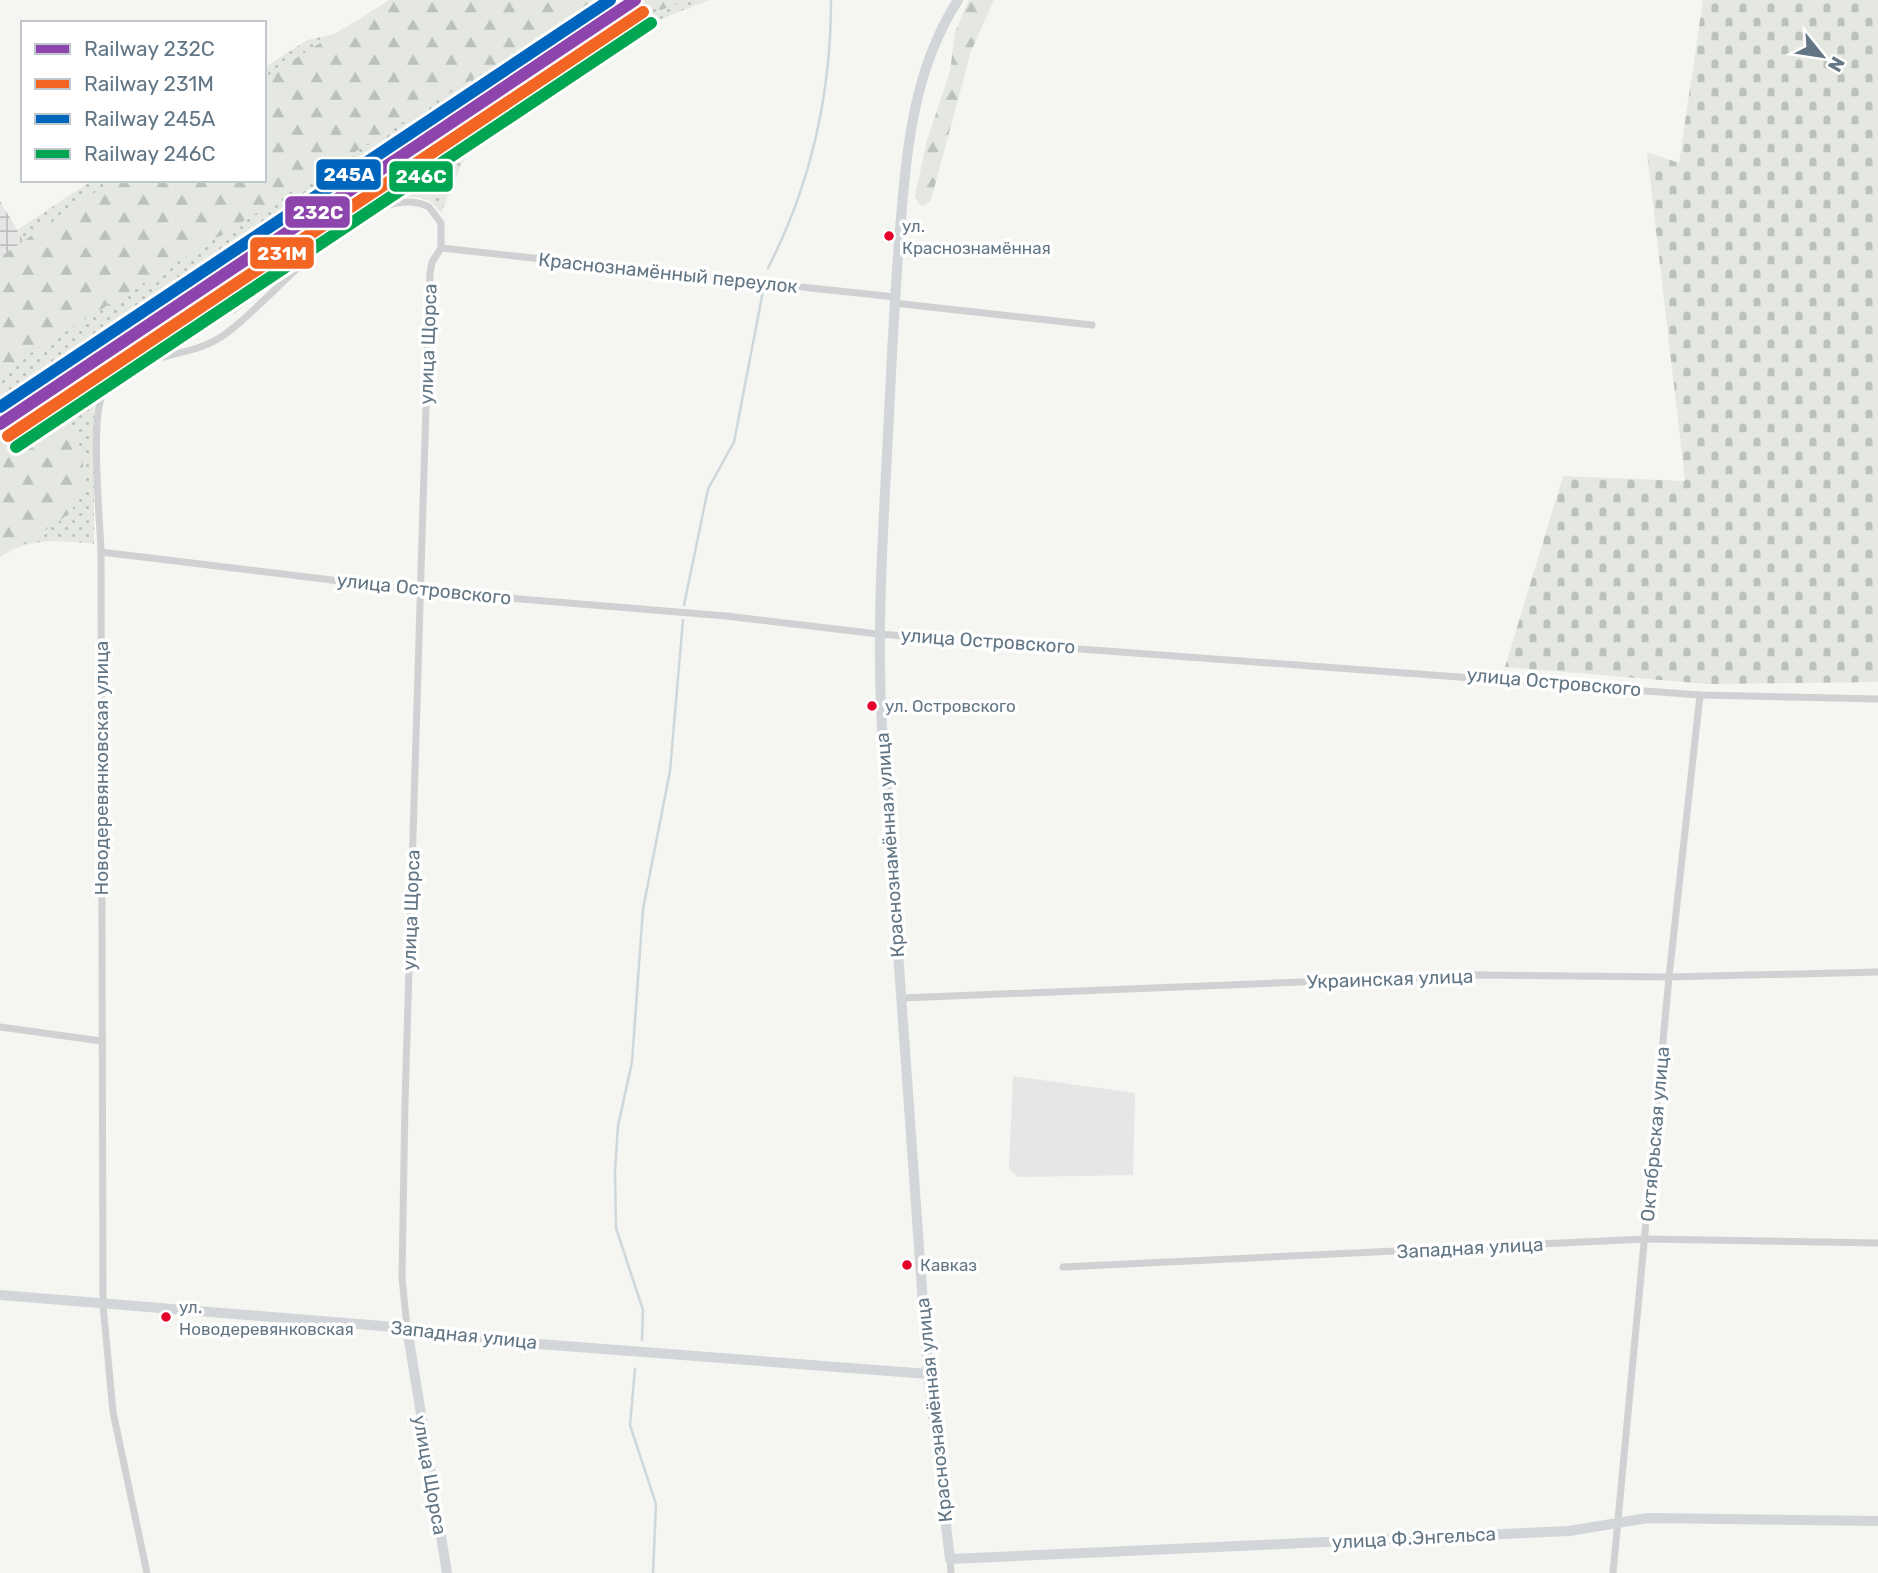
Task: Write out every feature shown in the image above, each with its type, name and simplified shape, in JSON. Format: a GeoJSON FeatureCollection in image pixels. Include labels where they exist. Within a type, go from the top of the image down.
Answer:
{"type":"FeatureCollection","features":[{"type":"Feature","properties":{"kind":"main road","name":"Краснознамённая улица"},"geometry":{"type":"LineString","coordinates":[[950,1559],[928,1374],[882,727],[878,634],[894,300],[913,107],[938,37],[958,0]]}},
{"type":"Feature","properties":{"kind":"main road","name":"Западная улица"},"geometry":{"type":"LineString","coordinates":[[0,1295],[407,1328],[553,1345],[928,1374]]}},
{"type":"Feature","properties":{"kind":"main road","name":"улица Щорса"},"geometry":{"type":"LineString","coordinates":[[407,1328],[447,1573]]}},
{"type":"Feature","properties":{"kind":"main road","name":"улица Ф.Энгельса"},"geometry":{"type":"LineString","coordinates":[[950,1559],[1569,1531],[1648,1518],[1878,1521]]}},
{"type":"Feature","properties":{"kind":"street","name":"Новодеревянковская улица"},"geometry":{"type":"LineString","coordinates":[[147,1573],[113,1412],[103,1305],[99,413],[103,393],[114,379],[157,357],[217,340],[306,257],[364,218],[387,207],[411,202],[429,207],[441,223],[442,248]]}},
{"type":"Feature","properties":{"kind":"street","name":"Краснознамённый переулок"},"geometry":{"type":"LineString","coordinates":[[442,248],[1092,325]]}},
{"type":"Feature","properties":{"kind":"street","name":"улица Щорса"},"geometry":{"type":"LineString","coordinates":[[407,1328],[402,1277],[405,1102],[430,274],[432,262],[442,248]]}},
{"type":"Feature","properties":{"kind":"street","name":"улица Островского"},"geometry":{"type":"LineString","coordinates":[[101,552],[422,591],[726,616],[878,634],[1700,695],[1878,699]]}},
{"type":"Feature","properties":{"kind":"street","name":"Октябрьская улица"},"geometry":{"type":"LineString","coordinates":[[1613,1573],[1669,977],[1700,695]]}},
{"type":"Feature","properties":{"kind":"street","name":"Украинская улица"},"geometry":{"type":"LineString","coordinates":[[902,998],[1477,975],[1669,977],[1878,972]]}},
{"type":"Feature","properties":{"kind":"street"},"geometry":{"type":"LineString","coordinates":[[0,1027],[101,1041]]}},
{"type":"Feature","properties":{"kind":"street","name":"Западная улица"},"geometry":{"type":"LineString","coordinates":[[1063,1267],[1645,1238],[1878,1243]]}},
{"type":"Feature","properties":{"kind":"street","name":"Краснознамённая улица"},"geometry":{"type":"LineString","coordinates":[[950,1559],[951,1573]]}},
{"type":"Feature","properties":{"kind":"shaded area"},"geometry":{"type":"Polygon","coordinates":[[[0,201],[24,241],[0,257],[0,201]]]}},
{"type":"Feature","properties":{"kind":"shaded area"},"geometry":{"type":"Polygon","coordinates":[[[1013,1076],[1135,1093],[1133,1175],[1018,1177],[1009,1169],[1013,1076]]]}},
{"type":"Feature","properties":{"kind":"green space"},"geometry":{"type":"Polygon","coordinates":[[[390,0],[627,0],[0,419],[0,257],[24,242],[17,230],[90,182],[266,182],[266,67],[307,40],[335,34],[390,0]]]}},
{"type":"Feature","properties":{"kind":"green space"},"geometry":{"type":"Polygon","coordinates":[[[390,0],[600,0],[0,372],[0,257],[110,182],[266,182],[266,77],[390,0]]]}},
{"type":"Feature","properties":{"kind":"green space"},"geometry":{"type":"Polygon","coordinates":[[[640,0],[709,0],[663,18],[509,119],[476,145],[464,159],[441,213],[425,199],[404,198],[379,205],[324,238],[234,315],[216,290],[171,320],[188,343],[133,360],[109,376],[94,399],[94,544],[46,541],[23,546],[0,557],[0,428],[640,0]]]}},
{"type":"Feature","properties":{"kind":"green space"},"geometry":{"type":"Polygon","coordinates":[[[644,0],[686,0],[661,10],[645,5],[644,0]]]}},
{"type":"Feature","properties":{"kind":"green space"},"geometry":{"type":"Polygon","coordinates":[[[969,0],[994,0],[971,51],[931,200],[925,206],[920,205],[915,196],[927,140],[950,72],[955,32],[969,0]]]}},
{"type":"Feature","properties":{"kind":"green space"},"geometry":{"type":"Polygon","coordinates":[[[1703,0],[1878,0],[1878,682],[1708,684],[1505,667],[1563,476],[1685,481],[1647,152],[1679,163],[1703,0]]]}},
{"type":"Feature","properties":{"kind":"green space"},"geometry":{"type":"Polygon","coordinates":[[[630,11],[641,12],[643,15],[638,23],[611,45],[575,67],[543,80],[534,80],[534,75],[630,11]]]}},
{"type":"Feature","properties":{"kind":"green space"},"geometry":{"type":"Polygon","coordinates":[[[423,152],[427,159],[424,163],[400,176],[351,222],[327,231],[313,230],[314,222],[423,152]]]}},
{"type":"Feature","properties":{"kind":"green space"},"geometry":{"type":"Polygon","coordinates":[[[265,259],[276,261],[280,267],[269,283],[245,295],[232,289],[234,280],[265,259]]]}},
{"type":"Feature","properties":{"kind":"green space"},"geometry":{"type":"Polygon","coordinates":[[[46,420],[62,422],[73,431],[83,467],[83,486],[77,502],[67,514],[54,525],[0,557],[0,448],[46,420]]]}},
{"type":"Feature","properties":{"kind":"waterway"},"geometry":{"type":"LineString","coordinates":[[768,268],[796,204],[816,138],[827,70],[831,0]]}},
{"type":"Feature","properties":{"kind":"waterway"},"geometry":{"type":"LineString","coordinates":[[684,605],[708,489],[734,442],[763,291]]}},
{"type":"Feature","properties":{"kind":"waterway"},"geometry":{"type":"LineString","coordinates":[[642,1340],[643,1310],[616,1228],[615,1172],[618,1126],[632,1062],[643,909],[670,771],[683,620]]}},
{"type":"Feature","properties":{"kind":"waterway"},"geometry":{"type":"LineString","coordinates":[[635,1369],[630,1425],[656,1504],[653,1573]]}},
{"type":"Feature","properties":{"kind":"rail line","name":"245А"},"geometry":{"type":"LineString","coordinates":[[0,407],[610,0]]}},
{"type":"Feature","properties":{"kind":"rail line","name":"232C"},"geometry":{"type":"LineString","coordinates":[[0,424],[635,0]]}},
{"type":"Feature","properties":{"kind":"rail line","name":"231М"},"geometry":{"type":"LineString","coordinates":[[8,436],[643,12]]}},
{"type":"Feature","properties":{"kind":"rail line","name":"246С"},"geometry":{"type":"LineString","coordinates":[[16,447],[651,23]]}},
{"type":"Feature","properties":{"kind":"place","name":"ул. Краснознамённая"},"geometry":{"type":"Point","coordinates":[889,236]}},
{"type":"Feature","properties":{"kind":"place","name":"ул. Островского"},"geometry":{"type":"Point","coordinates":[872,706]}},
{"type":"Feature","properties":{"kind":"place","name":"Кавказ"},"geometry":{"type":"Point","coordinates":[907,1265]}},
{"type":"Feature","properties":{"kind":"place","name":"ул. Новодеревянковская"},"geometry":{"type":"Point","coordinates":[166,1317]}}]}
